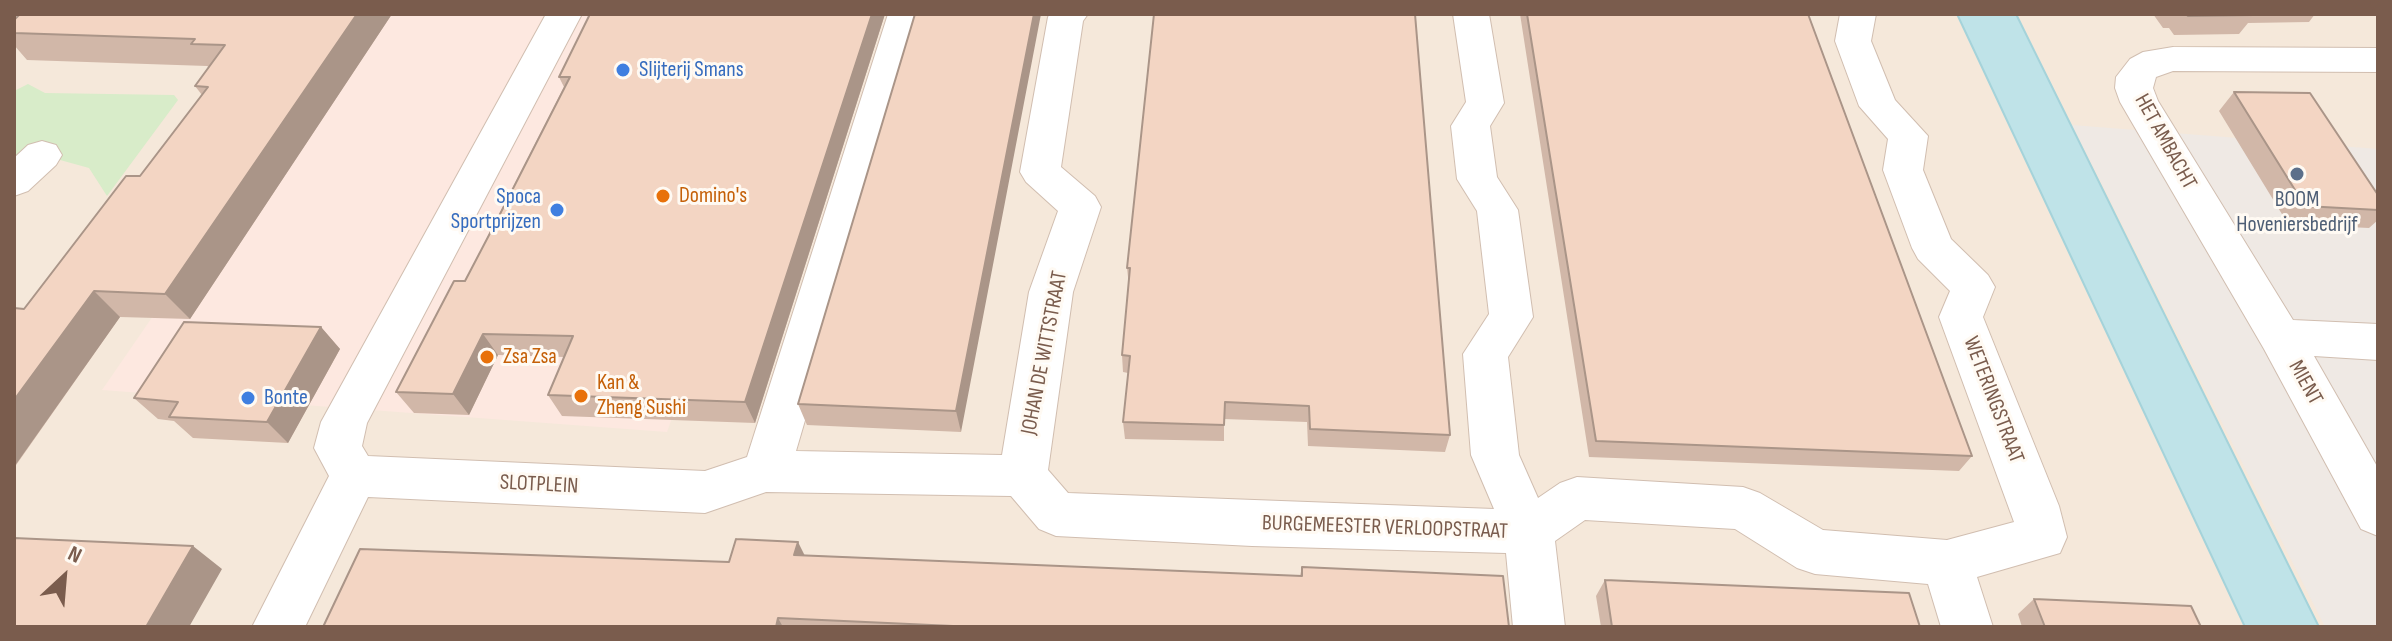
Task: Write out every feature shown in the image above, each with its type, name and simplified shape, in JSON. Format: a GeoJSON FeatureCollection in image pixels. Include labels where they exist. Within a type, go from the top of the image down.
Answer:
{"type":"FeatureCollection","features":[{"type":"Feature","properties":{"kind":"street"},"geometry":{"type":"LineString","coordinates":[[278,627],[354,476],[338,448],[344,422],[564,14]]}},
{"type":"Feature","properties":{"kind":"street"},"geometry":{"type":"LineString","coordinates":[[906,14],[766,471],[1023,476]]}},
{"type":"Feature","properties":{"kind":"street","name":"JOHAN DE WITTSTRAAT"},"geometry":{"type":"LineString","coordinates":[[1023,476],[1051,292],[1080,207],[1040,172],[1066,17],[1070,14]]}},
{"type":"Feature","properties":{"kind":"street"},"geometry":{"type":"LineString","coordinates":[[1471,14],[1485,103],[1470,126],[1473,153],[1477,179],[1497,210],[1511,317],[1485,354],[1495,455],[1529,532],[1539,627]]}},
{"type":"Feature","properties":{"kind":"street","name":"WETERINGSTRAAT"},"geometry":{"type":"LineString","coordinates":[[1858,14],[1853,41],[1878,106],[1908,136],[1903,170],[1933,248],[1973,287],[1961,317],[2035,506],[2042,537]]}},
{"type":"Feature","properties":{"kind":"street","name":"HET AMBACHT"},"geometry":{"type":"LineString","coordinates":[[2280,337],[2139,102],[2134,88],[2135,77],[2156,61],[2173,59],[2378,60]]}},
{"type":"Feature","properties":{"kind":"street","name":"MIENT"},"geometry":{"type":"LineString","coordinates":[[2280,337],[2378,342]]}},
{"type":"Feature","properties":{"kind":"street","name":"MIENT"},"geometry":{"type":"LineString","coordinates":[[2280,337],[2378,514]]}},
{"type":"Feature","properties":{"kind":"street","name":"SLOTPLEIN"},"geometry":{"type":"LineString","coordinates":[[354,476],[705,492],[766,471]]}},
{"type":"Feature","properties":{"kind":"street","name":"BURGEMEESTER VERLOOPSTRAAT"},"geometry":{"type":"LineString","coordinates":[[1023,476],[1056,514],[1529,532],[1577,498],[1743,508],[1815,552],[1947,563],[2042,537]]}},
{"type":"Feature","properties":{"kind":"street"},"geometry":{"type":"LineString","coordinates":[[1947,563],[1967,627]]}},
{"type":"Feature","properties":{"kind":"shaded area"},"geometry":{"type":"Polygon","coordinates":[[[14,14],[2378,14],[2378,627],[14,627],[14,14]]]}},
{"type":"Feature","properties":{"kind":"shaded area"},"geometry":{"type":"Polygon","coordinates":[[[135,14],[816,14],[667,432],[102,390],[339,46],[135,14]]]}},
{"type":"Feature","properties":{"kind":"shaded area"},"geometry":{"type":"Polygon","coordinates":[[[2072,125],[2378,149],[2378,627],[2325,627],[2072,125]]]}},
{"type":"Feature","properties":{"kind":"green space"},"geometry":{"type":"Polygon","coordinates":[[[28,84],[45,93],[174,95],[178,100],[107,196],[89,168],[42,155],[14,166],[14,91],[28,84]]]}},
{"type":"Feature","properties":{"kind":"water"},"geometry":{"type":"Polygon","coordinates":[[[1957,14],[2016,14],[2319,627],[2245,627],[1957,14]]]}},
{"type":"Feature","properties":{"kind":"building"},"geometry":{"type":"Polygon","coordinates":[[[20,14],[357,14],[165,294],[94,291],[14,400],[14,308],[24,309],[126,176],[140,176],[208,87],[195,86],[225,45],[191,44],[195,39],[14,33],[14,20],[20,14]]]}},
{"type":"Feature","properties":{"kind":"building"},"geometry":{"type":"Polygon","coordinates":[[[590,14],[872,14],[745,402],[548,395],[573,336],[483,334],[453,394],[396,392],[454,281],[465,281],[499,216],[570,77],[559,77],[590,14]]]}},
{"type":"Feature","properties":{"kind":"building"},"geometry":{"type":"Polygon","coordinates":[[[915,14],[1034,14],[956,411],[798,404],[915,14]]]}},
{"type":"Feature","properties":{"kind":"building"},"geometry":{"type":"Polygon","coordinates":[[[1154,14],[1415,14],[1450,435],[1310,429],[1309,406],[1225,402],[1224,425],[1123,422],[1130,356],[1122,355],[1130,268],[1127,268],[1154,14]]]}},
{"type":"Feature","properties":{"kind":"building"},"geometry":{"type":"Polygon","coordinates":[[[1527,14],[1808,14],[1972,456],[1596,441],[1527,14]]]}},
{"type":"Feature","properties":{"kind":"building"},"geometry":{"type":"Polygon","coordinates":[[[2186,14],[2253,14],[2254,15],[2188,16],[2186,14]]]}},
{"type":"Feature","properties":{"kind":"building"},"geometry":{"type":"Polygon","coordinates":[[[2234,92],[2310,93],[2378,195],[2378,210],[2305,206],[2234,92]]]}},
{"type":"Feature","properties":{"kind":"building"},"geometry":{"type":"Polygon","coordinates":[[[184,322],[321,327],[267,422],[169,417],[178,402],[134,398],[184,322]]]}},
{"type":"Feature","properties":{"kind":"building"},"geometry":{"type":"Polygon","coordinates":[[[14,538],[193,546],[146,627],[14,627],[14,538]]]}},
{"type":"Feature","properties":{"kind":"building"},"geometry":{"type":"Polygon","coordinates":[[[736,539],[798,542],[794,555],[1302,576],[1302,567],[1503,576],[1509,627],[975,627],[778,618],[776,627],[323,627],[360,549],[729,562],[736,539]]]}},
{"type":"Feature","properties":{"kind":"building"},"geometry":{"type":"Polygon","coordinates":[[[1605,580],[1909,593],[1920,627],[1612,627],[1605,580]]]}},
{"type":"Feature","properties":{"kind":"building"},"geometry":{"type":"Polygon","coordinates":[[[2034,599],[2191,606],[2201,627],[2045,627],[2034,599]]]}},
{"type":"Feature","properties":{"kind":"place","name":"Slijterij Smans"},"geometry":{"type":"Point","coordinates":[623,70]}},
{"type":"Feature","properties":{"kind":"place","name":"BOOM Hoveniersbedrijf"},"geometry":{"type":"Point","coordinates":[2297,174]}},
{"type":"Feature","properties":{"kind":"place","name":"Domino's"},"geometry":{"type":"Point","coordinates":[663,196]}},
{"type":"Feature","properties":{"kind":"place","name":"Spoca Sportprijzen"},"geometry":{"type":"Point","coordinates":[557,210]}},
{"type":"Feature","properties":{"kind":"place","name":"Zsa Zsa"},"geometry":{"type":"Point","coordinates":[487,357]}},
{"type":"Feature","properties":{"kind":"place","name":"Kan & Zheng Sushi"},"geometry":{"type":"Point","coordinates":[581,396]}},
{"type":"Feature","properties":{"kind":"place","name":"Bonte"},"geometry":{"type":"Point","coordinates":[248,398]}}]}
